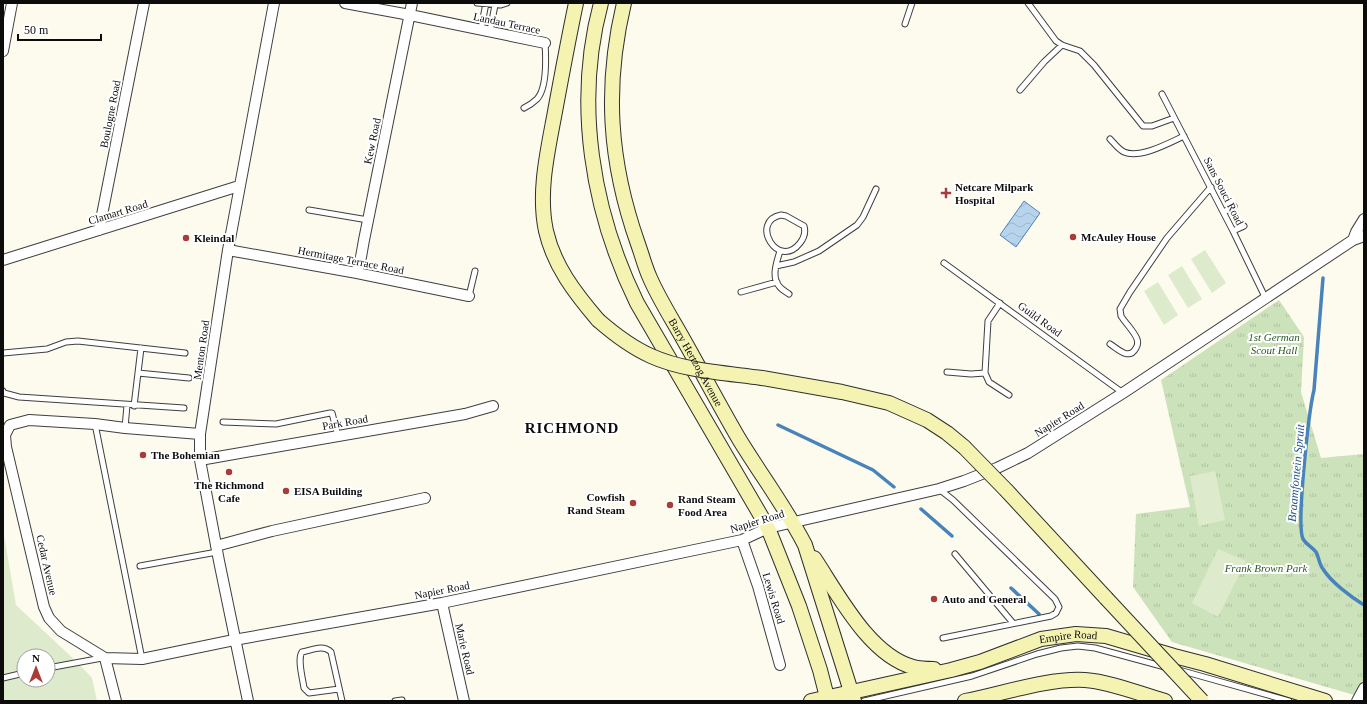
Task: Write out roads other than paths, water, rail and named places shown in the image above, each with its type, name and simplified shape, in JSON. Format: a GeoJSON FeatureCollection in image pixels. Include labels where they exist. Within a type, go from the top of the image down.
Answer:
{"type":"FeatureCollection","features":[{"type":"Feature","properties":{"kind":"main road"},"geometry":{"type":"LineString","coordinates":[[576,3],[551,132],[545,172],[543,208],[546,231],[552,249],[564,275],[577,295],[598,320],[616,336],[633,347],[664,361],[692,368],[842,392],[889,403],[927,420],[964,447],[1007,491],[1202,701]]}},
{"type":"Feature","properties":{"kind":"main road","name":"Barry Hertzog Avenue"},"geometry":{"type":"LineString","coordinates":[[601,3],[590,65],[590,138],[599,196],[614,250],[637,303],[768,528],[799,606],[820,670],[827,699]]}},
{"type":"Feature","properties":{"kind":"main road","name":"Barry Hertzog Avenue"},"geometry":{"type":"LineString","coordinates":[[624,3],[615,47],[611,116],[614,147],[622,193],[630,221],[650,277],[664,306],[740,440],[794,523],[805,544],[853,696]]}},
{"type":"Feature","properties":{"kind":"main road"},"geometry":{"type":"LineString","coordinates":[[805,544],[853,616],[869,637],[880,648],[913,667],[951,670]]}},
{"type":"Feature","properties":{"kind":"main road","name":"Empire Road"},"geometry":{"type":"LineString","coordinates":[[811,701],[853,696],[980,662],[1041,639],[1076,634],[1106,636],[1205,664],[1325,701]]}},
{"type":"Feature","properties":{"kind":"main road"},"geometry":{"type":"LineString","coordinates":[[967,701],[1004,695],[1058,682],[1086,680],[1164,701]]}},
{"type":"Feature","properties":{"kind":"street"},"geometry":{"type":"LineString","coordinates":[[3,51],[12,3]]}},
{"type":"Feature","properties":{"kind":"street","name":"Boulogne Road"},"geometry":{"type":"LineString","coordinates":[[99,230],[144,3]]}},
{"type":"Feature","properties":{"kind":"street","name":"Menton Road"},"geometry":{"type":"LineString","coordinates":[[248,701],[234,640],[200,460],[200,434],[228,250],[274,3]]}},
{"type":"Feature","properties":{"kind":"street","name":"Landau Terrace"},"geometry":{"type":"LineString","coordinates":[[345,3],[546,43]]}},
{"type":"Feature","properties":{"kind":"street","name":"Kew Road"},"geometry":{"type":"LineString","coordinates":[[357,273],[412,3]]}},
{"type":"Feature","properties":{"kind":"street","name":"Clamart Road"},"geometry":{"type":"LineString","coordinates":[[3,260],[239,186]]}},
{"type":"Feature","properties":{"kind":"street"},"geometry":{"type":"LineString","coordinates":[[1354,240],[1356,232],[1364,219]]}},
{"type":"Feature","properties":{"kind":"street","name":"Napier Road"},"geometry":{"type":"LineString","coordinates":[[105,658],[142,659],[234,640],[442,603],[742,540],[768,528],[939,489],[964,481],[1028,452],[1123,393],[1354,240],[1364,236]]}},
{"type":"Feature","properties":{"kind":"street","name":"Hermitage Terrace Road"},"geometry":{"type":"LineString","coordinates":[[228,250],[357,273],[469,296]]}},
{"type":"Feature","properties":{"kind":"street","name":"Park Road"},"geometry":{"type":"LineString","coordinates":[[200,460],[465,414],[493,406]]}},
{"type":"Feature","properties":{"kind":"street","name":"Cedar Avenue"},"geometry":{"type":"LineString","coordinates":[[95,424],[29,420],[10,425],[5,435],[6,447],[44,607],[49,618],[61,631],[105,658]]}},
{"type":"Feature","properties":{"kind":"street"},"geometry":{"type":"LineString","coordinates":[[95,424],[200,434]]}},
{"type":"Feature","properties":{"kind":"street"},"geometry":{"type":"LineString","coordinates":[[216,549],[272,531],[425,498]]}},
{"type":"Feature","properties":{"kind":"street","name":"Lewis Road"},"geometry":{"type":"LineString","coordinates":[[742,540],[758,586],[780,665]]}},
{"type":"Feature","properties":{"kind":"street","name":"Marie Road"},"geometry":{"type":"LineString","coordinates":[[442,603],[464,701]]}},
{"type":"Feature","properties":{"kind":"street"},"geometry":{"type":"LineString","coordinates":[[105,658],[116,701]]}},
{"type":"Feature","properties":{"kind":"street"},"geometry":{"type":"LineString","coordinates":[[1357,701],[1364,688]]}},
{"type":"Feature","properties":{"kind":"lane"},"geometry":{"type":"LineString","coordinates":[[477,3],[495,5],[504,5],[507,3]]}},
{"type":"Feature","properties":{"kind":"lane"},"geometry":{"type":"LineString","coordinates":[[905,24],[912,3]]}},
{"type":"Feature","properties":{"kind":"lane"},"geometry":{"type":"LineString","coordinates":[[1028,3],[1056,41],[1062,45],[1080,51],[1094,65],[1143,126],[1152,126],[1174,118]]}},
{"type":"Feature","properties":{"kind":"lane"},"geometry":{"type":"LineString","coordinates":[[485,30],[486,4]]}},
{"type":"Feature","properties":{"kind":"lane"},"geometry":{"type":"LineString","coordinates":[[485,30],[495,5]]}},
{"type":"Feature","properties":{"kind":"lane"},"geometry":{"type":"LineString","coordinates":[[524,108],[537,99],[542,87],[546,69],[546,43]]}},
{"type":"Feature","properties":{"kind":"lane"},"geometry":{"type":"LineString","coordinates":[[1020,90],[1044,62],[1062,45]]}},
{"type":"Feature","properties":{"kind":"lane","name":"Sans Souci Road"},"geometry":{"type":"LineString","coordinates":[[1162,94],[1224,212],[1266,299]]}},
{"type":"Feature","properties":{"kind":"lane"},"geometry":{"type":"LineString","coordinates":[[1110,139],[1124,152],[1135,154],[1157,148],[1184,136]]}},
{"type":"Feature","properties":{"kind":"lane"},"geometry":{"type":"LineString","coordinates":[[1110,344],[1125,354],[1131,354],[1136,350],[1138,342],[1121,316],[1120,313],[1122,306],[1167,238],[1211,188]]}},
{"type":"Feature","properties":{"kind":"lane"},"geometry":{"type":"LineString","coordinates":[[776,266],[794,262],[819,250],[857,225],[864,217],[876,189]]}},
{"type":"Feature","properties":{"kind":"lane"},"geometry":{"type":"LineString","coordinates":[[1224,212],[1234,206]]}},
{"type":"Feature","properties":{"kind":"lane"},"geometry":{"type":"LineString","coordinates":[[309,210],[368,220]]}},
{"type":"Feature","properties":{"kind":"lane"},"geometry":{"type":"LineString","coordinates":[[781,215],[797,221],[804,226],[805,230],[804,239],[796,248],[786,252],[780,251],[770,243],[767,228],[769,221],[774,216],[781,215]]}},
{"type":"Feature","properties":{"kind":"lane"},"geometry":{"type":"LineString","coordinates":[[1233,231],[1244,226]]}},
{"type":"Feature","properties":{"kind":"lane"},"geometry":{"type":"LineString","coordinates":[[780,251],[776,266],[776,278],[778,286],[789,294]]}},
{"type":"Feature","properties":{"kind":"lane","name":"Guild Road"},"geometry":{"type":"LineString","coordinates":[[944,263],[1123,393]]}},
{"type":"Feature","properties":{"kind":"lane"},"geometry":{"type":"LineString","coordinates":[[469,296],[475,271]]}},
{"type":"Feature","properties":{"kind":"lane"},"geometry":{"type":"LineString","coordinates":[[741,292],[777,282]]}},
{"type":"Feature","properties":{"kind":"lane"},"geometry":{"type":"LineString","coordinates":[[1000,303],[988,322],[985,373],[989,382],[1009,395]]}},
{"type":"Feature","properties":{"kind":"lane"},"geometry":{"type":"LineString","coordinates":[[3,353],[47,349],[66,342],[78,341],[185,353]]}},
{"type":"Feature","properties":{"kind":"lane"},"geometry":{"type":"LineString","coordinates":[[134,406],[140,348]]}},
{"type":"Feature","properties":{"kind":"lane"},"geometry":{"type":"LineString","coordinates":[[138,372],[189,378]]}},
{"type":"Feature","properties":{"kind":"lane"},"geometry":{"type":"LineString","coordinates":[[947,372],[971,374],[985,373]]}},
{"type":"Feature","properties":{"kind":"lane"},"geometry":{"type":"LineString","coordinates":[[3,391],[4,393],[19,397],[134,406],[184,408]]}},
{"type":"Feature","properties":{"kind":"lane"},"geometry":{"type":"LineString","coordinates":[[125,428],[127,405]]}},
{"type":"Feature","properties":{"kind":"lane"},"geometry":{"type":"LineString","coordinates":[[223,422],[276,424],[330,412],[332,414],[338,436]]}},
{"type":"Feature","properties":{"kind":"lane"},"geometry":{"type":"LineString","coordinates":[[95,424],[142,659]]}},
{"type":"Feature","properties":{"kind":"lane"},"geometry":{"type":"LineString","coordinates":[[939,489],[953,500],[1058,604],[1059,609],[1051,616],[943,638]]}},
{"type":"Feature","properties":{"kind":"lane"},"geometry":{"type":"LineString","coordinates":[[140,566],[216,549]]}},
{"type":"Feature","properties":{"kind":"lane"},"geometry":{"type":"LineString","coordinates":[[955,554],[1013,623]]}},
{"type":"Feature","properties":{"kind":"lane"},"geometry":{"type":"LineString","coordinates":[[864,701],[972,676],[1038,654],[1061,648],[1078,646],[1094,648],[1209,678],[1289,701]]}},
{"type":"Feature","properties":{"kind":"lane"},"geometry":{"type":"LineString","coordinates":[[339,689],[309,693],[306,691],[304,688],[300,654],[302,652],[323,647],[331,652],[342,701]]}},
{"type":"Feature","properties":{"kind":"lane"},"geometry":{"type":"LineString","coordinates":[[56,667],[105,658]]}},
{"type":"Feature","properties":{"kind":"lane"},"geometry":{"type":"LineString","coordinates":[[3,678],[16,675]]}},
{"type":"Feature","properties":{"kind":"lane"},"geometry":{"type":"LineString","coordinates":[[395,701],[402,700]]}},
{"type":"Feature","properties":{"kind":"water"},"geometry":{"type":"Polygon","coordinates":[[[1024,201],[1040,213],[1016,247],[1000,235],[1024,201]]]}},
{"type":"Feature","properties":{"kind":"waterway","name":"Braamfontein Spruit"},"geometry":{"type":"LineString","coordinates":[[1323,278],[1314,390],[1304,467],[1301,529],[1303,539],[1316,552],[1321,565],[1331,579],[1353,598],[1364,605]]}},
{"type":"Feature","properties":{"kind":"waterway"},"geometry":{"type":"LineString","coordinates":[[778,425],[873,470],[894,487]]}},
{"type":"Feature","properties":{"kind":"waterway"},"geometry":{"type":"LineString","coordinates":[[921,509],[952,536]]}},
{"type":"Feature","properties":{"kind":"waterway"},"geometry":{"type":"LineString","coordinates":[[1011,588],[1039,614]]}},
{"type":"Feature","properties":{"kind":"place","name":"Netcare Milpark Hospital"},"geometry":{"type":"Point","coordinates":[946,193]}},
{"type":"Feature","properties":{"kind":"place","name":"McAuley House"},"geometry":{"type":"Point","coordinates":[1073,237]}},
{"type":"Feature","properties":{"kind":"place","name":"Kleindal"},"geometry":{"type":"Point","coordinates":[186,238]}},
{"type":"Feature","properties":{"kind":"place","name":"The Bohemian"},"geometry":{"type":"Point","coordinates":[143,455]}},
{"type":"Feature","properties":{"kind":"place","name":"The Richmond Cafe"},"geometry":{"type":"Point","coordinates":[229,472]}},
{"type":"Feature","properties":{"kind":"place","name":"EISA Building"},"geometry":{"type":"Point","coordinates":[286,491]}},
{"type":"Feature","properties":{"kind":"place","name":"Cowfish Rand Steam"},"geometry":{"type":"Point","coordinates":[633,503]}},
{"type":"Feature","properties":{"kind":"place","name":"Rand Steam Food Area"},"geometry":{"type":"Point","coordinates":[670,505]}},
{"type":"Feature","properties":{"kind":"place","name":"Auto and General"},"geometry":{"type":"Point","coordinates":[934,599]}},
{"type":"Feature","properties":{"kind":"district","name":"RICHMOND"},"geometry":{"type":"Point","coordinates":[572,428]}},
{"type":"Feature","properties":{"kind":"park label","name":"1st German Scout Hall"},"geometry":{"type":"Point","coordinates":[1274,343]}},
{"type":"Feature","properties":{"kind":"park label","name":"Frank Brown Park"},"geometry":{"type":"Point","coordinates":[1266,568]}}]}
